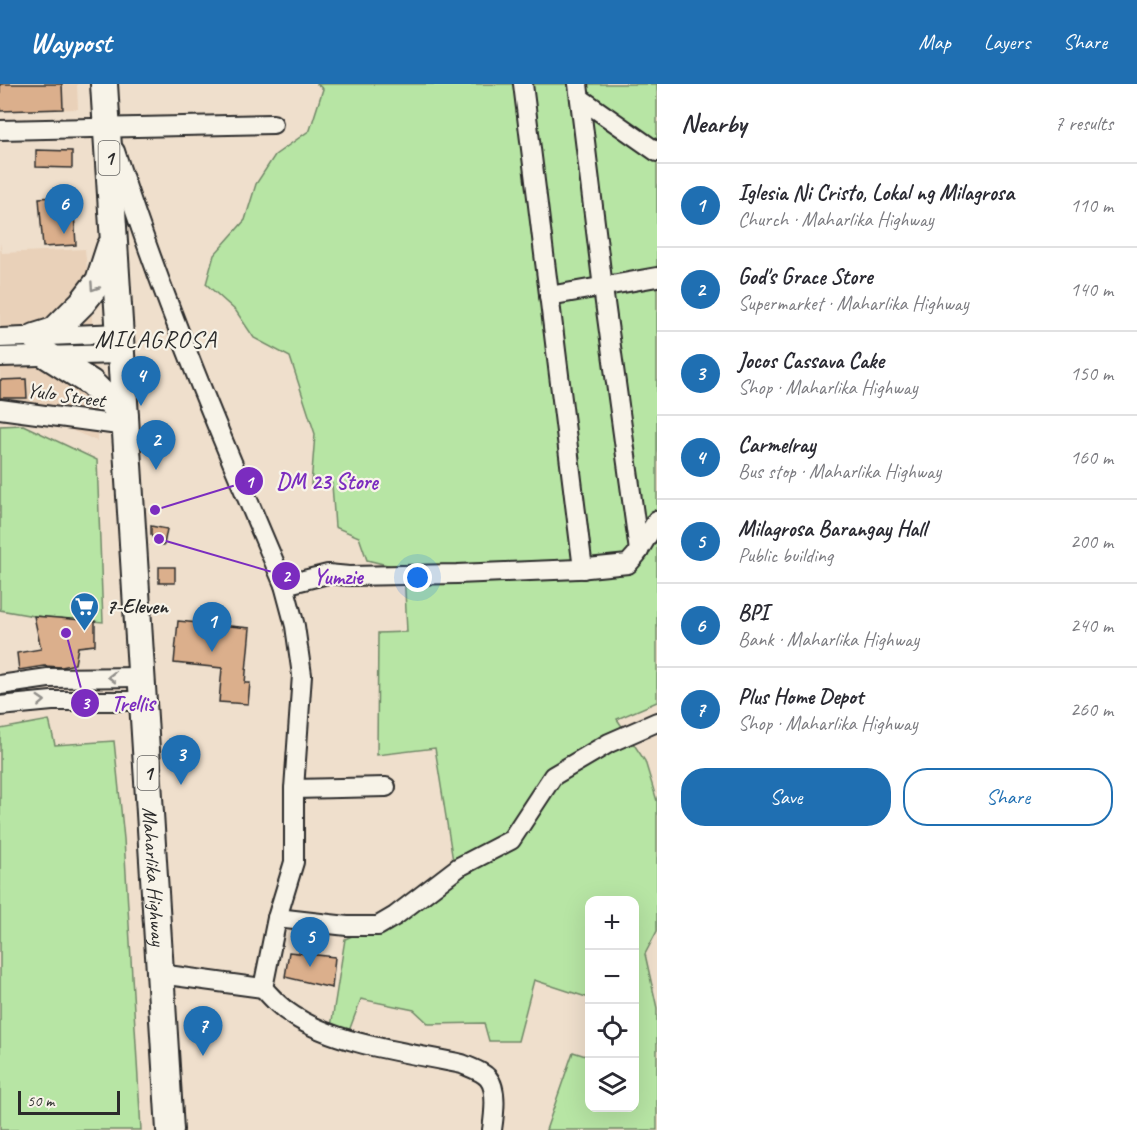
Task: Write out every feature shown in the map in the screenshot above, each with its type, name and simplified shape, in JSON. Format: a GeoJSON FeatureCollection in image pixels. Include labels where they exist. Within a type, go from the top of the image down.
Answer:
{"type":"FeatureCollection","features":[{"type":"Feature","properties":{"kind":"highway","name":"Maharlika Highway"},"geometry":{"type":"LineString","coordinates":[[104,84],[170,1130]]}},
{"type":"Feature","properties":{"kind":"highway"},"geometry":{"type":"LineString","coordinates":[[114,233],[99,281],[68,320],[41,346],[91,383],[126,421]]}},
{"type":"Feature","properties":{"kind":"street"},"geometry":{"type":"LineString","coordinates":[[523,84],[583,569]]}},
{"type":"Feature","properties":{"kind":"street"},"geometry":{"type":"LineString","coordinates":[[579,91],[657,152]]}},
{"type":"Feature","properties":{"kind":"street"},"geometry":{"type":"LineString","coordinates":[[579,91],[639,551]]}},
{"type":"Feature","properties":{"kind":"street"},"geometry":{"type":"LineString","coordinates":[[0,130],[273,124]]}},
{"type":"Feature","properties":{"kind":"street"},"geometry":{"type":"LineString","coordinates":[[107,127],[140,229],[284,585],[295,626],[302,675],[294,789],[294,862],[277,918],[263,988]]}},
{"type":"Feature","properties":{"kind":"street"},"geometry":{"type":"LineString","coordinates":[[549,296],[657,277]]}},
{"type":"Feature","properties":{"kind":"street"},"geometry":{"type":"LineString","coordinates":[[0,338],[41,346]]}},
{"type":"Feature","properties":{"kind":"street"},"geometry":{"type":"LineString","coordinates":[[0,357],[41,346],[121,343]]}},
{"type":"Feature","properties":{"kind":"street","name":"Yulo Street"},"geometry":{"type":"LineString","coordinates":[[0,409],[126,421]]}},
{"type":"Feature","properties":{"kind":"street"},"geometry":{"type":"LineString","coordinates":[[284,585],[327,574],[349,576],[446,575],[583,569],[628,564],[639,551],[657,520]]}},
{"type":"Feature","properties":{"kind":"street"},"geometry":{"type":"LineString","coordinates":[[48,678],[143,689],[2,705],[1,680],[48,678]]}},
{"type":"Feature","properties":{"kind":"street"},"geometry":{"type":"LineString","coordinates":[[277,918],[347,926],[378,926],[395,916],[459,867],[511,840],[553,776],[652,723]]}},
{"type":"Feature","properties":{"kind":"street"},"geometry":{"type":"LineString","coordinates":[[294,789],[386,787]]}},
{"type":"Feature","properties":{"kind":"street"},"geometry":{"type":"LineString","coordinates":[[160,974],[263,988],[281,1007],[296,1018],[343,1038],[462,1064],[479,1071],[489,1079],[493,1091],[492,1130]]}},
{"type":"Feature","properties":{"kind":"shaded area"},"geometry":{"type":"Polygon","coordinates":[[[0,84],[77,84],[78,109],[0,111],[0,84]]]}},
{"type":"Feature","properties":{"kind":"shaded area"},"geometry":{"type":"Polygon","coordinates":[[[0,243],[2,253],[85,249],[95,349],[97,441],[29,412],[0,410],[0,243]]]}},
{"type":"Feature","properties":{"kind":"green space"},"geometry":{"type":"Polygon","coordinates":[[[317,84],[657,84],[657,702],[617,719],[645,761],[657,801],[657,931],[645,954],[657,1008],[657,1130],[546,1130],[573,1052],[585,1056],[585,1112],[639,1112],[639,896],[585,896],[585,997],[534,980],[518,1041],[489,1041],[484,1023],[429,1024],[414,1010],[361,999],[349,1031],[331,1027],[345,939],[425,906],[456,880],[435,748],[377,755],[378,633],[407,632],[404,569],[367,560],[359,537],[335,527],[332,484],[311,485],[315,434],[290,357],[254,338],[236,311],[206,284],[214,255],[245,220],[256,184],[275,155],[310,130],[323,89],[317,84]]]}},
{"type":"Feature","properties":{"kind":"green space"},"geometry":{"type":"Polygon","coordinates":[[[23,425],[97,460],[103,622],[34,616],[0,610],[0,426],[23,425]]]}},
{"type":"Feature","properties":{"kind":"green space"},"geometry":{"type":"Polygon","coordinates":[[[49,720],[55,745],[114,741],[124,839],[141,1130],[0,1130],[0,729],[49,720]]]}},
{"type":"Feature","properties":{"kind":"building"},"geometry":{"type":"Polygon","coordinates":[[[0,84],[62,84],[63,109],[0,111],[0,84]]]}},
{"type":"Feature","properties":{"kind":"building"},"geometry":{"type":"Polygon","coordinates":[[[36,150],[72,151],[72,168],[36,167],[36,150]]]}},
{"type":"Feature","properties":{"kind":"building"},"geometry":{"type":"Polygon","coordinates":[[[73,196],[76,245],[43,247],[39,198],[73,196]]]}},
{"type":"Feature","properties":{"kind":"building"},"geometry":{"type":"Polygon","coordinates":[[[26,379],[27,398],[0,398],[0,380],[26,379]]]}},
{"type":"Feature","properties":{"kind":"building"},"geometry":{"type":"Polygon","coordinates":[[[151,526],[167,529],[164,545],[155,544],[151,526]]]}},
{"type":"Feature","properties":{"kind":"building"},"geometry":{"type":"Polygon","coordinates":[[[159,567],[175,567],[175,583],[159,583],[159,567]]]}},
{"type":"Feature","properties":{"kind":"building"},"geometry":{"type":"Polygon","coordinates":[[[34,616],[95,621],[95,645],[78,647],[75,664],[19,670],[17,653],[41,649],[34,616]]]}},
{"type":"Feature","properties":{"kind":"building"},"geometry":{"type":"Polygon","coordinates":[[[178,621],[250,628],[245,683],[250,683],[248,704],[219,702],[222,668],[174,663],[178,621]]]}},
{"type":"Feature","properties":{"kind":"building"},"geometry":{"type":"Polygon","coordinates":[[[289,952],[335,957],[332,988],[285,977],[289,952]]]}},
{"type":"Feature","properties":{"kind":"place","name":"BPI"},"geometry":{"type":"Point","coordinates":[64,234]}},
{"type":"Feature","properties":{"kind":"place","name":"Carmelray"},"geometry":{"type":"Point","coordinates":[141,406]}},
{"type":"Feature","properties":{"kind":"place","name":"God's Grace Store"},"geometry":{"type":"Point","coordinates":[156,470]}},
{"type":"Feature","properties":{"kind":"place","name":"DM 23 Store"},"geometry":{"type":"Point","coordinates":[155,510]}},
{"type":"Feature","properties":{"kind":"place","name":"Yumzie"},"geometry":{"type":"Point","coordinates":[159,539]}},
{"type":"Feature","properties":{"kind":"place","name":"7-Eleven"},"geometry":{"type":"Point","coordinates":[85,632]}},
{"type":"Feature","properties":{"kind":"place","name":"Trellis"},"geometry":{"type":"Point","coordinates":[66,633]}},
{"type":"Feature","properties":{"kind":"place","name":"Iglesia Ni Cristo, Lokal ng Milagrosa"},"geometry":{"type":"Point","coordinates":[212,652]}},
{"type":"Feature","properties":{"kind":"place","name":"Jocos Cassava Cake"},"geometry":{"type":"Point","coordinates":[181,785]}},
{"type":"Feature","properties":{"kind":"place","name":"Milagrosa Barangay Hall"},"geometry":{"type":"Point","coordinates":[310,967]}},
{"type":"Feature","properties":{"kind":"place","name":"Plus Home Depot"},"geometry":{"type":"Point","coordinates":[203,1056]}},
{"type":"Feature","properties":{"kind":"district","name":"MILAGROSA"},"geometry":{"type":"Point","coordinates":[156,339]}}]}
